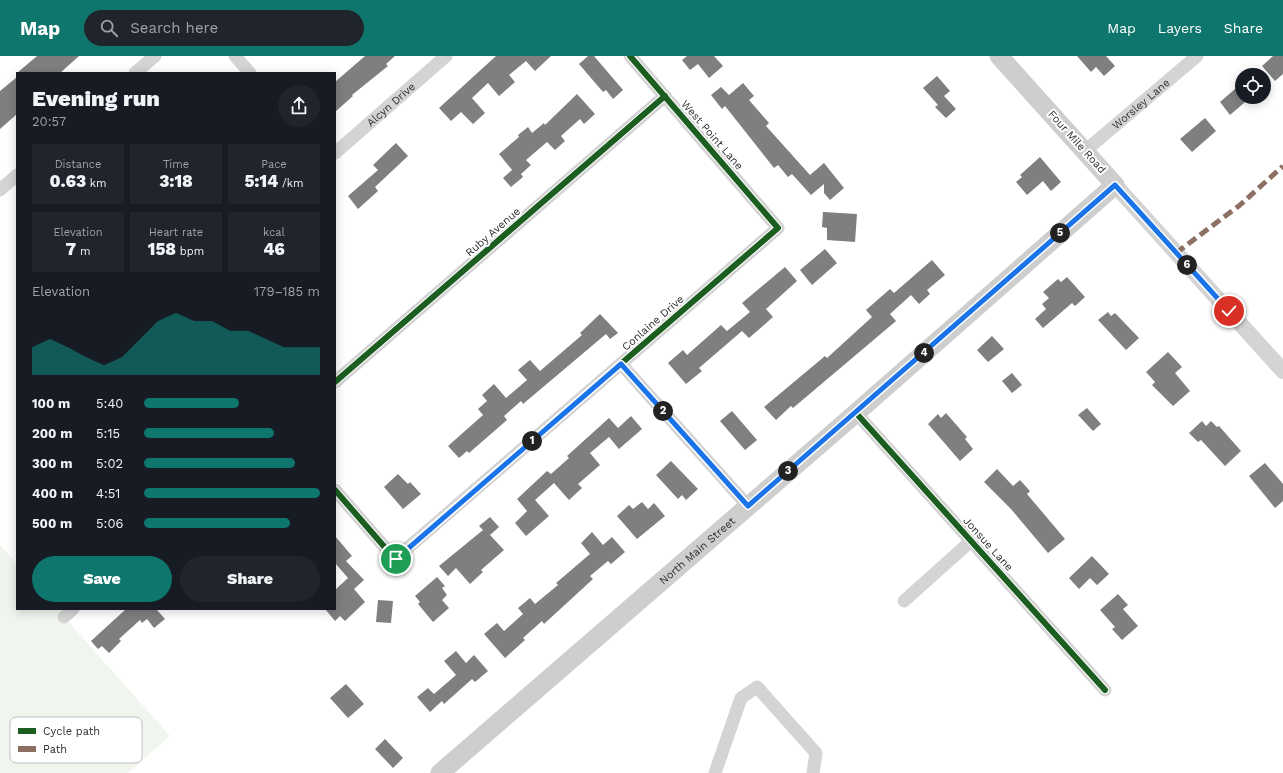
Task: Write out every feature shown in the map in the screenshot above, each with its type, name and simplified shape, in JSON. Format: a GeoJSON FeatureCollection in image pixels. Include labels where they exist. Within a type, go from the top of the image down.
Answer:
{"type":"FeatureCollection","features":[{"type":"Feature","properties":{"kind":"main road","name":"Four Mile Road"},"geometry":{"type":"LineString","coordinates":[[999,56],[1115,185]]}},
{"type":"Feature","properties":{"kind":"main road","name":"North Main Street"},"geometry":{"type":"LineString","coordinates":[[440,773],[1115,185]]}},
{"type":"Feature","properties":{"kind":"street"},"geometry":{"type":"LineString","coordinates":[[136,72],[155,56]]}},
{"type":"Feature","properties":{"kind":"street"},"geometry":{"type":"LineString","coordinates":[[235,56],[249,72]]}},
{"type":"Feature","properties":{"kind":"street","name":"Alcyn Drive"},"geometry":{"type":"LineString","coordinates":[[336,152],[446,56]]}},
{"type":"Feature","properties":{"kind":"street","name":"West Point Lane"},"geometry":{"type":"LineString","coordinates":[[630,56],[778,228]]}},
{"type":"Feature","properties":{"kind":"street","name":"Worsley Lane"},"geometry":{"type":"LineString","coordinates":[[1085,151],[1197,56]]}},
{"type":"Feature","properties":{"kind":"street","name":"Ruby Avenue"},"geometry":{"type":"LineString","coordinates":[[336,381],[665,96]]}},
{"type":"Feature","properties":{"kind":"street"},"geometry":{"type":"LineString","coordinates":[[0,190],[16,176]]}},
{"type":"Feature","properties":{"kind":"street","name":"Four Mile Road"},"geometry":{"type":"LineString","coordinates":[[1115,185],[1283,371]]}},
{"type":"Feature","properties":{"kind":"street","name":"Conlaine Drive"},"geometry":{"type":"LineString","coordinates":[[336,491],[396,559],[778,228]]}},
{"type":"Feature","properties":{"kind":"street"},"geometry":{"type":"LineString","coordinates":[[621,364],[748,506]]}},
{"type":"Feature","properties":{"kind":"street","name":"Jonsue Lane"},"geometry":{"type":"LineString","coordinates":[[856,412],[1105,690]]}},
{"type":"Feature","properties":{"kind":"street"},"geometry":{"type":"LineString","coordinates":[[904,601],[971,541]]}},
{"type":"Feature","properties":{"kind":"street"},"geometry":{"type":"LineString","coordinates":[[715,773],[741,698],[757,687],[816,753],[813,773]]}},
{"type":"Feature","properties":{"kind":"shaded area"},"geometry":{"type":"Polygon","coordinates":[[[0,545],[16,563],[16,610],[58,610],[170,736],[142,761],[142,717],[10,717],[10,763],[139,763],[128,773],[0,773],[0,545]]]}},
{"type":"Feature","properties":{"kind":"building"},"geometry":{"type":"Polygon","coordinates":[[[37,56],[79,56],[61,72],[18,72],[37,56]]]}},
{"type":"Feature","properties":{"kind":"building"},"geometry":{"type":"Polygon","coordinates":[[[365,56],[395,56],[386,64],[388,66],[352,95],[353,96],[336,111],[336,81],[365,56]]]}},
{"type":"Feature","properties":{"kind":"building"},"geometry":{"type":"Polygon","coordinates":[[[496,56],[551,56],[535,71],[526,61],[509,75],[515,82],[499,96],[488,83],[472,98],[485,113],[473,124],[461,112],[451,121],[439,108],[496,56]]]}},
{"type":"Feature","properties":{"kind":"building"},"geometry":{"type":"Polygon","coordinates":[[[588,56],[594,56],[623,90],[613,99],[606,90],[603,92],[579,64],[588,56]]]}},
{"type":"Feature","properties":{"kind":"building"},"geometry":{"type":"Polygon","coordinates":[[[687,56],[714,56],[723,66],[709,78],[698,64],[690,70],[682,60],[687,56]]]}},
{"type":"Feature","properties":{"kind":"building"},"geometry":{"type":"Polygon","coordinates":[[[1077,56],[1106,56],[1115,66],[1104,76],[1096,67],[1091,72],[1077,56]]]}},
{"type":"Feature","properties":{"kind":"building"},"geometry":{"type":"Polygon","coordinates":[[[1273,56],[1283,56],[1283,74],[1275,81],[1271,76],[1271,68],[1264,68],[1262,66],[1273,56]]]}},
{"type":"Feature","properties":{"kind":"building"},"geometry":{"type":"Polygon","coordinates":[[[937,76],[950,91],[944,96],[956,109],[946,118],[935,107],[938,105],[923,88],[937,76]]]}},
{"type":"Feature","properties":{"kind":"building"},"geometry":{"type":"Polygon","coordinates":[[[16,78],[16,115],[0,129],[0,91],[16,78]]]}},
{"type":"Feature","properties":{"kind":"building"},"geometry":{"type":"Polygon","coordinates":[[[743,83],[754,96],[749,100],[769,123],[766,126],[810,175],[824,163],[844,188],[830,200],[824,193],[824,184],[811,195],[792,174],[788,177],[778,165],[774,168],[725,106],[722,109],[711,95],[721,87],[729,95],[743,83]]]}},
{"type":"Feature","properties":{"kind":"building"},"geometry":{"type":"Polygon","coordinates":[[[1235,89],[1235,104],[1243,104],[1230,115],[1220,102],[1235,89]]]}},
{"type":"Feature","properties":{"kind":"building"},"geometry":{"type":"Polygon","coordinates":[[[577,94],[595,114],[584,124],[580,119],[561,136],[565,141],[555,150],[547,142],[526,160],[531,165],[521,174],[523,177],[511,187],[503,178],[512,170],[499,154],[528,127],[532,133],[544,123],[545,125],[577,94]]]}},
{"type":"Feature","properties":{"kind":"building"},"geometry":{"type":"Polygon","coordinates":[[[1205,118],[1216,131],[1192,152],[1180,139],[1205,118]]]}},
{"type":"Feature","properties":{"kind":"building"},"geometry":{"type":"Polygon","coordinates":[[[396,143],[408,156],[375,187],[378,191],[358,209],[348,196],[378,170],[373,165],[396,143]]]}},
{"type":"Feature","properties":{"kind":"building"},"geometry":{"type":"Polygon","coordinates":[[[1040,157],[1061,182],[1051,191],[1043,181],[1027,195],[1016,182],[1022,177],[1020,175],[1040,157]]]}},
{"type":"Feature","properties":{"kind":"building"},"geometry":{"type":"Polygon","coordinates":[[[823,212],[857,214],[855,242],[827,240],[827,228],[822,227],[823,212]]]}},
{"type":"Feature","properties":{"kind":"building"},"geometry":{"type":"Polygon","coordinates":[[[825,249],[837,263],[812,285],[800,270],[825,249]]]}},
{"type":"Feature","properties":{"kind":"building"},"geometry":{"type":"Polygon","coordinates":[[[932,260],[945,275],[927,290],[930,294],[919,304],[911,295],[890,314],[896,321],[793,408],[791,406],[776,420],[764,407],[825,356],[827,358],[872,317],[866,310],[890,289],[894,293],[932,260]]]}},
{"type":"Feature","properties":{"kind":"building"},"geometry":{"type":"Polygon","coordinates":[[[785,267],[797,281],[766,309],[773,317],[749,338],[742,331],[699,368],[702,371],[686,384],[668,363],[683,350],[687,355],[721,325],[727,331],[750,312],[742,303],[785,267]]]}},
{"type":"Feature","properties":{"kind":"building"},"geometry":{"type":"Polygon","coordinates":[[[1067,277],[1085,297],[1075,306],[1072,303],[1043,328],[1035,319],[1046,309],[1042,304],[1049,298],[1043,292],[1058,279],[1061,282],[1067,277]]]}},
{"type":"Feature","properties":{"kind":"building"},"geometry":{"type":"Polygon","coordinates":[[[1108,312],[1111,316],[1115,313],[1139,338],[1126,350],[1098,320],[1108,312]]]}},
{"type":"Feature","properties":{"kind":"building"},"geometry":{"type":"Polygon","coordinates":[[[600,314],[618,333],[610,339],[606,334],[523,404],[521,401],[504,416],[507,420],[469,453],[467,451],[459,458],[448,446],[483,415],[478,409],[487,401],[482,395],[494,384],[506,398],[527,380],[518,370],[530,360],[540,371],[582,335],[580,333],[600,314]]]}},
{"type":"Feature","properties":{"kind":"building"},"geometry":{"type":"Polygon","coordinates":[[[992,336],[1004,349],[988,362],[977,350],[992,336]]]}},
{"type":"Feature","properties":{"kind":"building"},"geometry":{"type":"Polygon","coordinates":[[[1168,352],[1182,367],[1175,373],[1190,391],[1173,406],[1152,385],[1155,382],[1146,372],[1168,352]]]}},
{"type":"Feature","properties":{"kind":"building"},"geometry":{"type":"Polygon","coordinates":[[[1012,373],[1022,385],[1012,393],[1002,381],[1012,373]]]}},
{"type":"Feature","properties":{"kind":"building"},"geometry":{"type":"Polygon","coordinates":[[[1087,408],[1101,424],[1093,431],[1078,415],[1087,408]]]}},
{"type":"Feature","properties":{"kind":"building"},"geometry":{"type":"Polygon","coordinates":[[[732,411],[757,440],[745,450],[720,421],[732,411]]]}},
{"type":"Feature","properties":{"kind":"building"},"geometry":{"type":"Polygon","coordinates":[[[946,413],[967,437],[965,439],[973,449],[960,461],[928,424],[938,414],[941,418],[946,413]]]}},
{"type":"Feature","properties":{"kind":"building"},"geometry":{"type":"Polygon","coordinates":[[[631,416],[642,429],[619,449],[609,437],[590,453],[600,465],[578,484],[582,488],[569,500],[554,483],[535,500],[549,516],[526,536],[515,523],[527,511],[517,499],[547,471],[551,474],[569,458],[567,456],[609,418],[618,428],[631,416]]]}},
{"type":"Feature","properties":{"kind":"building"},"geometry":{"type":"Polygon","coordinates":[[[1202,421],[1206,426],[1211,421],[1217,427],[1219,426],[1241,451],[1225,466],[1201,440],[1198,442],[1189,433],[1202,421]]]}},
{"type":"Feature","properties":{"kind":"building"},"geometry":{"type":"Polygon","coordinates":[[[671,461],[698,489],[686,500],[682,495],[678,499],[656,475],[671,461]]]}},
{"type":"Feature","properties":{"kind":"building"},"geometry":{"type":"Polygon","coordinates":[[[1265,463],[1283,484],[1283,501],[1275,508],[1249,476],[1265,463]]]}},
{"type":"Feature","properties":{"kind":"building"},"geometry":{"type":"Polygon","coordinates":[[[997,469],[1013,486],[1020,480],[1030,491],[1027,494],[1065,539],[1048,553],[1011,509],[984,482],[997,469]]]}},
{"type":"Feature","properties":{"kind":"building"},"geometry":{"type":"Polygon","coordinates":[[[398,474],[408,484],[410,482],[421,494],[403,509],[384,487],[398,474]]]}},
{"type":"Feature","properties":{"kind":"building"},"geometry":{"type":"Polygon","coordinates":[[[642,502],[648,509],[654,503],[665,516],[637,539],[617,516],[629,505],[633,509],[642,502]]]}},
{"type":"Feature","properties":{"kind":"building"},"geometry":{"type":"Polygon","coordinates":[[[490,517],[499,527],[490,535],[504,550],[481,570],[483,572],[470,584],[456,568],[448,576],[439,566],[483,530],[479,526],[490,517]]]}},
{"type":"Feature","properties":{"kind":"building"},"geometry":{"type":"Polygon","coordinates":[[[592,532],[603,545],[612,537],[625,552],[611,564],[608,561],[590,576],[593,579],[544,624],[542,621],[523,638],[525,640],[505,658],[484,634],[497,623],[504,631],[523,614],[518,608],[530,598],[535,604],[558,585],[556,583],[590,554],[581,543],[592,532]]]}},
{"type":"Feature","properties":{"kind":"building"},"geometry":{"type":"Polygon","coordinates":[[[336,537],[352,556],[346,561],[364,580],[354,589],[365,602],[345,621],[340,616],[335,621],[326,610],[336,610],[336,589],[348,578],[336,564],[336,537]]]}},
{"type":"Feature","properties":{"kind":"building"},"geometry":{"type":"Polygon","coordinates":[[[1092,556],[1109,574],[1097,585],[1090,578],[1079,589],[1069,578],[1092,556]]]}},
{"type":"Feature","properties":{"kind":"building"},"geometry":{"type":"Polygon","coordinates":[[[437,577],[445,586],[442,588],[447,595],[442,600],[449,608],[433,622],[418,604],[420,602],[415,596],[437,577]]]}},
{"type":"Feature","properties":{"kind":"building"},"geometry":{"type":"Polygon","coordinates":[[[1118,594],[1128,605],[1123,609],[1138,626],[1122,640],[1112,629],[1115,627],[1100,610],[1118,594]]]}},
{"type":"Feature","properties":{"kind":"building"},"geometry":{"type":"Polygon","coordinates":[[[378,600],[393,601],[391,623],[376,622],[378,600]]]}},
{"type":"Feature","properties":{"kind":"building"},"geometry":{"type":"Polygon","coordinates":[[[125,610],[157,610],[165,619],[154,628],[147,619],[142,623],[140,620],[119,639],[121,641],[109,653],[102,646],[98,649],[91,641],[125,610]]]}},
{"type":"Feature","properties":{"kind":"building"},"geometry":{"type":"Polygon","coordinates":[[[456,651],[466,663],[474,655],[488,671],[475,682],[472,679],[444,704],[442,701],[430,712],[417,697],[428,688],[434,694],[456,675],[444,661],[456,651]]]}},
{"type":"Feature","properties":{"kind":"building"},"geometry":{"type":"Polygon","coordinates":[[[346,684],[364,704],[348,718],[330,698],[346,684]]]}},
{"type":"Feature","properties":{"kind":"building"},"geometry":{"type":"Polygon","coordinates":[[[385,739],[403,758],[393,768],[375,749],[385,739]]]}},
{"type":"Feature","properties":{"kind":"marked path"},"geometry":{"type":"LineString","coordinates":[[1176,253],[1240,205],[1283,166]]}},
{"type":"Feature","properties":{"kind":"cycle path"},"geometry":{"type":"LineString","coordinates":[[336,491],[395,559],[778,228],[630,56]]}},
{"type":"Feature","properties":{"kind":"cycle path"},"geometry":{"type":"LineString","coordinates":[[336,381],[665,96]]}},
{"type":"Feature","properties":{"kind":"cycle path"},"geometry":{"type":"LineString","coordinates":[[856,413],[1105,690]]}},
{"type":"Feature","properties":{"kind":"route"},"geometry":{"type":"LineString","coordinates":[[396,559],[621,364],[748,506],[1115,185],[1229,311]]}}]}
